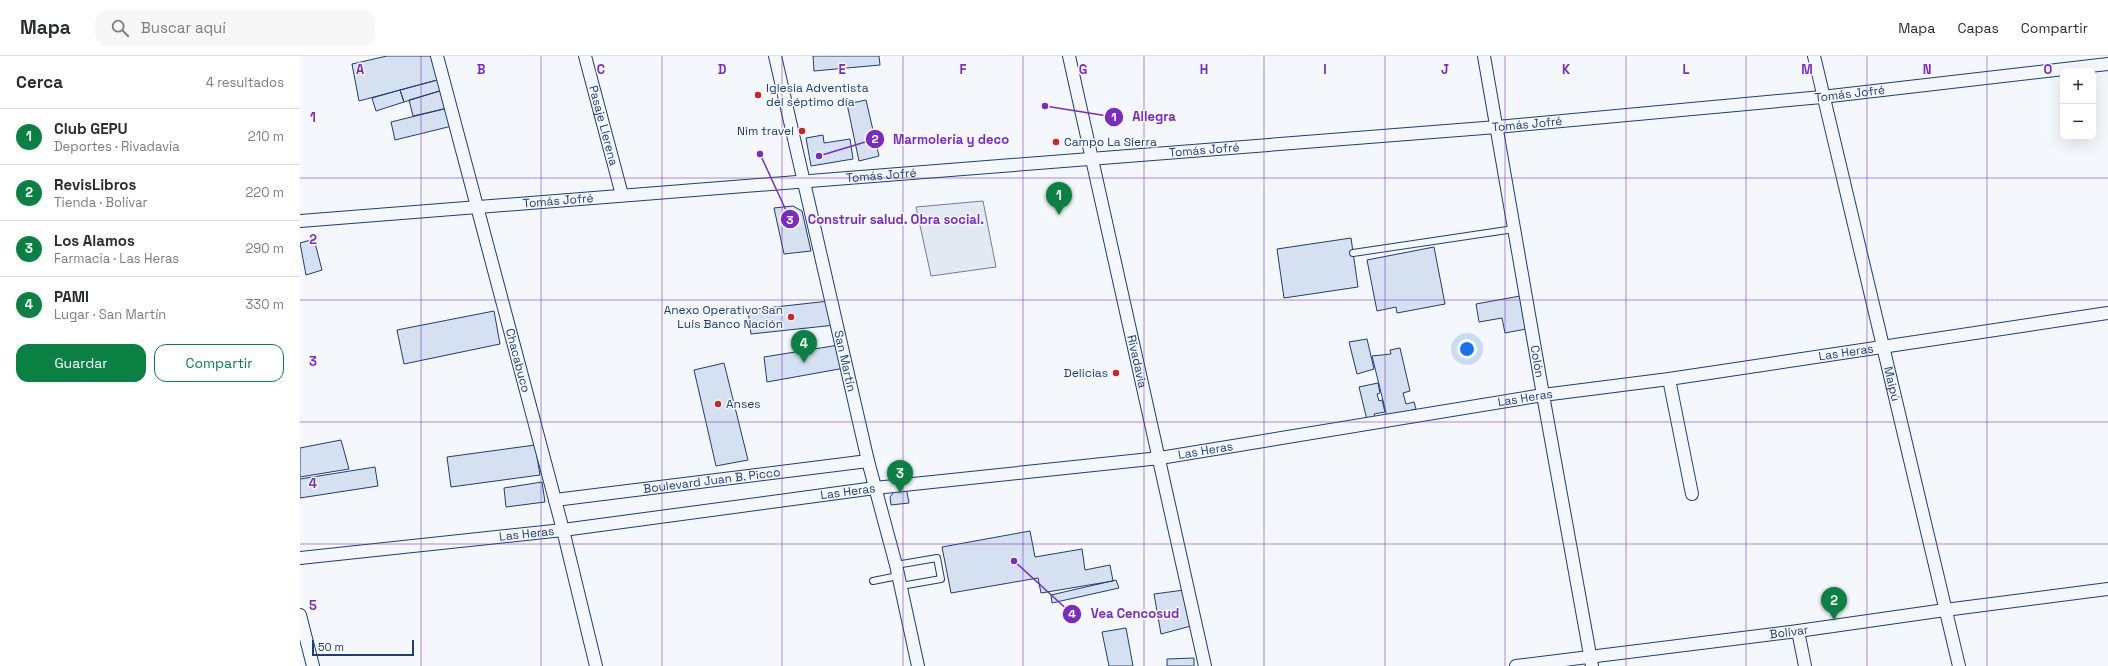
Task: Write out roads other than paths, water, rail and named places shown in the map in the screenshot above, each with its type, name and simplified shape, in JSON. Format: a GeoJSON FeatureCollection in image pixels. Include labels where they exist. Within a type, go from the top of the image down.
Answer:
{"type":"FeatureCollection","features":[{"type":"Feature","properties":{"kind":"street","name":"Chacabuco"},"geometry":{"type":"LineString","coordinates":[[437,56],[476,208],[563,530],[596,666]]}},
{"type":"Feature","properties":{"kind":"street","name":"Pasaje Llerena"},"geometry":{"type":"LineString","coordinates":[[585,56],[622,195]]}},
{"type":"Feature","properties":{"kind":"street","name":"San Martín"},"geometry":{"type":"LineString","coordinates":[[775,56],[868,461],[898,576],[918,666]]}},
{"type":"Feature","properties":{"kind":"street","name":"Rivadavia"},"geometry":{"type":"LineString","coordinates":[[1070,56],[1091,158],[1160,458],[1205,666]]}},
{"type":"Feature","properties":{"kind":"street","name":"Colón"},"geometry":{"type":"LineString","coordinates":[[1484,56],[1543,395],[1592,661]]}},
{"type":"Feature","properties":{"kind":"street","name":"Maipú"},"geometry":{"type":"LineString","coordinates":[[1814,56],[1822,97],[1959,666]]}},
{"type":"Feature","properties":{"kind":"street","name":"Tomás Jofré"},"geometry":{"type":"LineString","coordinates":[[300,222],[622,195],[1496,127],[1822,97],[2108,64]]}},
{"type":"Feature","properties":{"kind":"street","name":"Las Heras"},"geometry":{"type":"LineString","coordinates":[[300,558],[563,530],[875,488],[1160,458],[1543,395],[1669,379],[2108,313]]}},
{"type":"Feature","properties":{"kind":"street"},"geometry":{"type":"LineString","coordinates":[[1669,379],[1692,494]]}},
{"type":"Feature","properties":{"kind":"street","name":"Boulevard Juan B. Picco"},"geometry":{"type":"LineString","coordinates":[[555,500],[868,461]]}},
{"type":"Feature","properties":{"kind":"street","name":"Bolívar"},"geometry":{"type":"LineString","coordinates":[[1516,666],[1592,661],[1945,610],[2108,589]]}},
{"type":"Feature","properties":{"kind":"street"},"geometry":{"type":"LineString","coordinates":[[300,615],[313,666]]}},
{"type":"Feature","properties":{"kind":"street"},"geometry":{"type":"LineString","coordinates":[[1798,632],[1805,666]]}},
{"type":"Feature","properties":{"kind":"lane"},"geometry":{"type":"LineString","coordinates":[[1353,253],[1514,229]]}},
{"type":"Feature","properties":{"kind":"lane"},"geometry":{"type":"LineString","coordinates":[[873,581],[898,576],[937,558],[941,579],[898,576]]}},
{"type":"Feature","properties":{"kind":"place","name":"Iglesia Adventista del séptimo día"},"geometry":{"type":"Point","coordinates":[758,95]}},
{"type":"Feature","properties":{"kind":"place","name":"Allegra"},"geometry":{"type":"Point","coordinates":[1045,106]}},
{"type":"Feature","properties":{"kind":"place","name":"Nim travel"},"geometry":{"type":"Point","coordinates":[802,131]}},
{"type":"Feature","properties":{"kind":"place","name":"Campo La Sierra"},"geometry":{"type":"Point","coordinates":[1056,142]}},
{"type":"Feature","properties":{"kind":"place","name":"Construir salud. Obra social."},"geometry":{"type":"Point","coordinates":[760,154]}},
{"type":"Feature","properties":{"kind":"place","name":"Marmolería y deco"},"geometry":{"type":"Point","coordinates":[819,156]}},
{"type":"Feature","properties":{"kind":"place","name":"Club GEPU"},"geometry":{"type":"Point","coordinates":[1059,215]}},
{"type":"Feature","properties":{"kind":"place","name":"Anexo Operativo San Luis Banco Nación"},"geometry":{"type":"Point","coordinates":[791,317]}},
{"type":"Feature","properties":{"kind":"place","name":"PAMI"},"geometry":{"type":"Point","coordinates":[804,363]}},
{"type":"Feature","properties":{"kind":"place","name":"Delicias"},"geometry":{"type":"Point","coordinates":[1116,373]}},
{"type":"Feature","properties":{"kind":"place","name":"Anses"},"geometry":{"type":"Point","coordinates":[718,404]}},
{"type":"Feature","properties":{"kind":"place","name":"Los Alamos"},"geometry":{"type":"Point","coordinates":[900,493]}},
{"type":"Feature","properties":{"kind":"place","name":"Vea Cencosud"},"geometry":{"type":"Point","coordinates":[1014,561]}},
{"type":"Feature","properties":{"kind":"place","name":"RevisLibros"},"geometry":{"type":"Point","coordinates":[1834,620]}}]}
